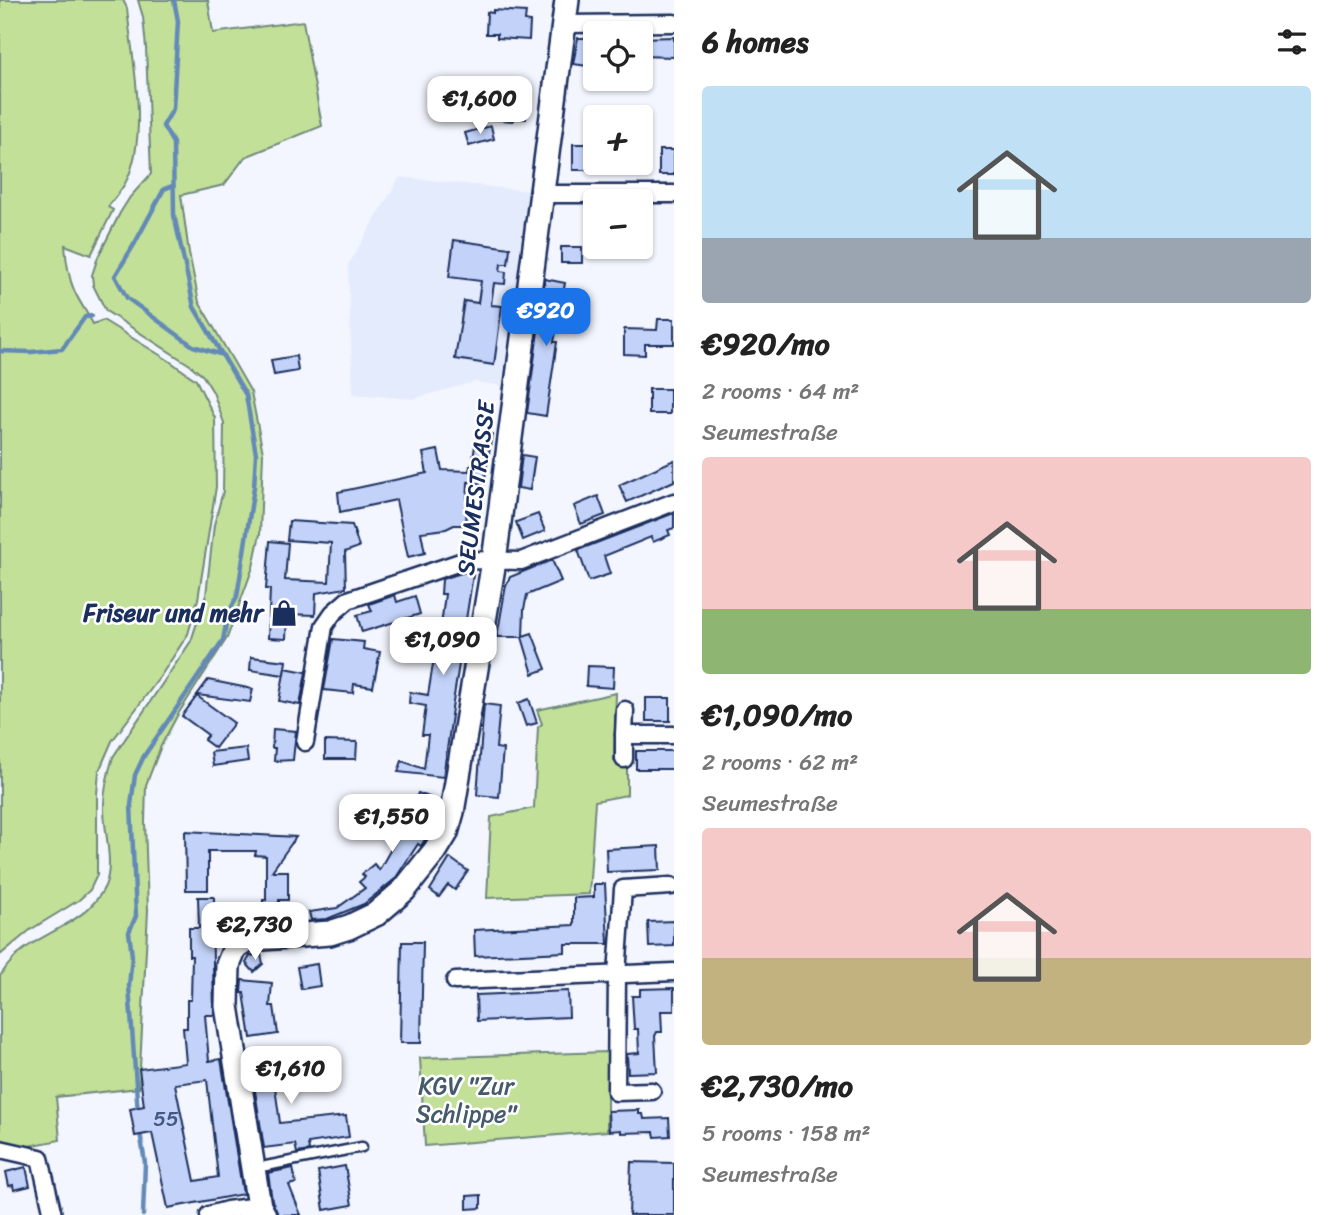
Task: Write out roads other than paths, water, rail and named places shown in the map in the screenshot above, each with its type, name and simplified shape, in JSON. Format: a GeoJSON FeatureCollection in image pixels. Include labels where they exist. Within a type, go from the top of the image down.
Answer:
{"type":"FeatureCollection","features":[{"type":"Feature","properties":{"kind":"street","name":"SEUMESTRASSE"},"geometry":{"type":"LineString","coordinates":[[261,1210],[227,1006],[228,965],[235,948],[249,939],[330,933],[376,914],[404,890],[446,833],[452,812],[494,561],[567,0]]}},
{"type":"Feature","properties":{"kind":"street"},"geometry":{"type":"LineString","coordinates":[[563,24],[674,23]]}},
{"type":"Feature","properties":{"kind":"street"},"geometry":{"type":"LineString","coordinates":[[541,194],[674,194]]}},
{"type":"Feature","properties":{"kind":"street"},"geometry":{"type":"LineString","coordinates":[[305,742],[324,626],[333,613],[348,600],[466,560],[521,561],[674,502]]}},
{"type":"Feature","properties":{"kind":"street"},"geometry":{"type":"LineString","coordinates":[[624,759],[625,710]]}},
{"type":"Feature","properties":{"kind":"street"},"geometry":{"type":"LineString","coordinates":[[624,735],[674,735]]}},
{"type":"Feature","properties":{"kind":"street"},"geometry":{"type":"LineString","coordinates":[[652,1091],[616,1092],[617,974],[623,889],[671,886]]}},
{"type":"Feature","properties":{"kind":"street"},"geometry":{"type":"LineString","coordinates":[[455,981],[674,972]]}},
{"type":"Feature","properties":{"kind":"street"},"geometry":{"type":"LineString","coordinates":[[0,1149],[40,1158],[53,1215]]}},
{"type":"Feature","properties":{"kind":"street"},"geometry":{"type":"LineString","coordinates":[[209,1215],[227,1210],[261,1210]]}},
{"type":"Feature","properties":{"kind":"lane"},"geometry":{"type":"LineString","coordinates":[[253,1169],[362,1147]]}},
{"type":"Feature","properties":{"kind":"waterway"},"geometry":{"type":"LineString","coordinates":[[138,1113],[129,986],[132,956],[129,932],[136,916],[131,805],[135,775],[144,756],[223,640],[228,614],[237,597],[254,487],[256,454],[246,395],[194,307],[174,215],[173,143],[163,126],[173,109],[178,21],[174,0]]}},
{"type":"Feature","properties":{"kind":"waterway"},"geometry":{"type":"LineString","coordinates":[[172,186],[164,189],[115,276],[127,298],[193,346],[223,355]]}},
{"type":"Feature","properties":{"kind":"waterway"},"geometry":{"type":"LineString","coordinates":[[0,351],[62,349],[85,317],[92,316]]}},
{"type":"Feature","properties":{"kind":"waterway"},"geometry":{"type":"LineString","coordinates":[[140,1132],[145,1163],[143,1215]]}},
{"type":"Feature","properties":{"kind":"place","name":"Friseur und mehr"},"geometry":{"type":"Point","coordinates":[284,613]}},
{"type":"Feature","properties":{"kind":"park label","name":"KGV \"Zur Schlippe\""},"geometry":{"type":"Point","coordinates":[466,1100]}}]}
